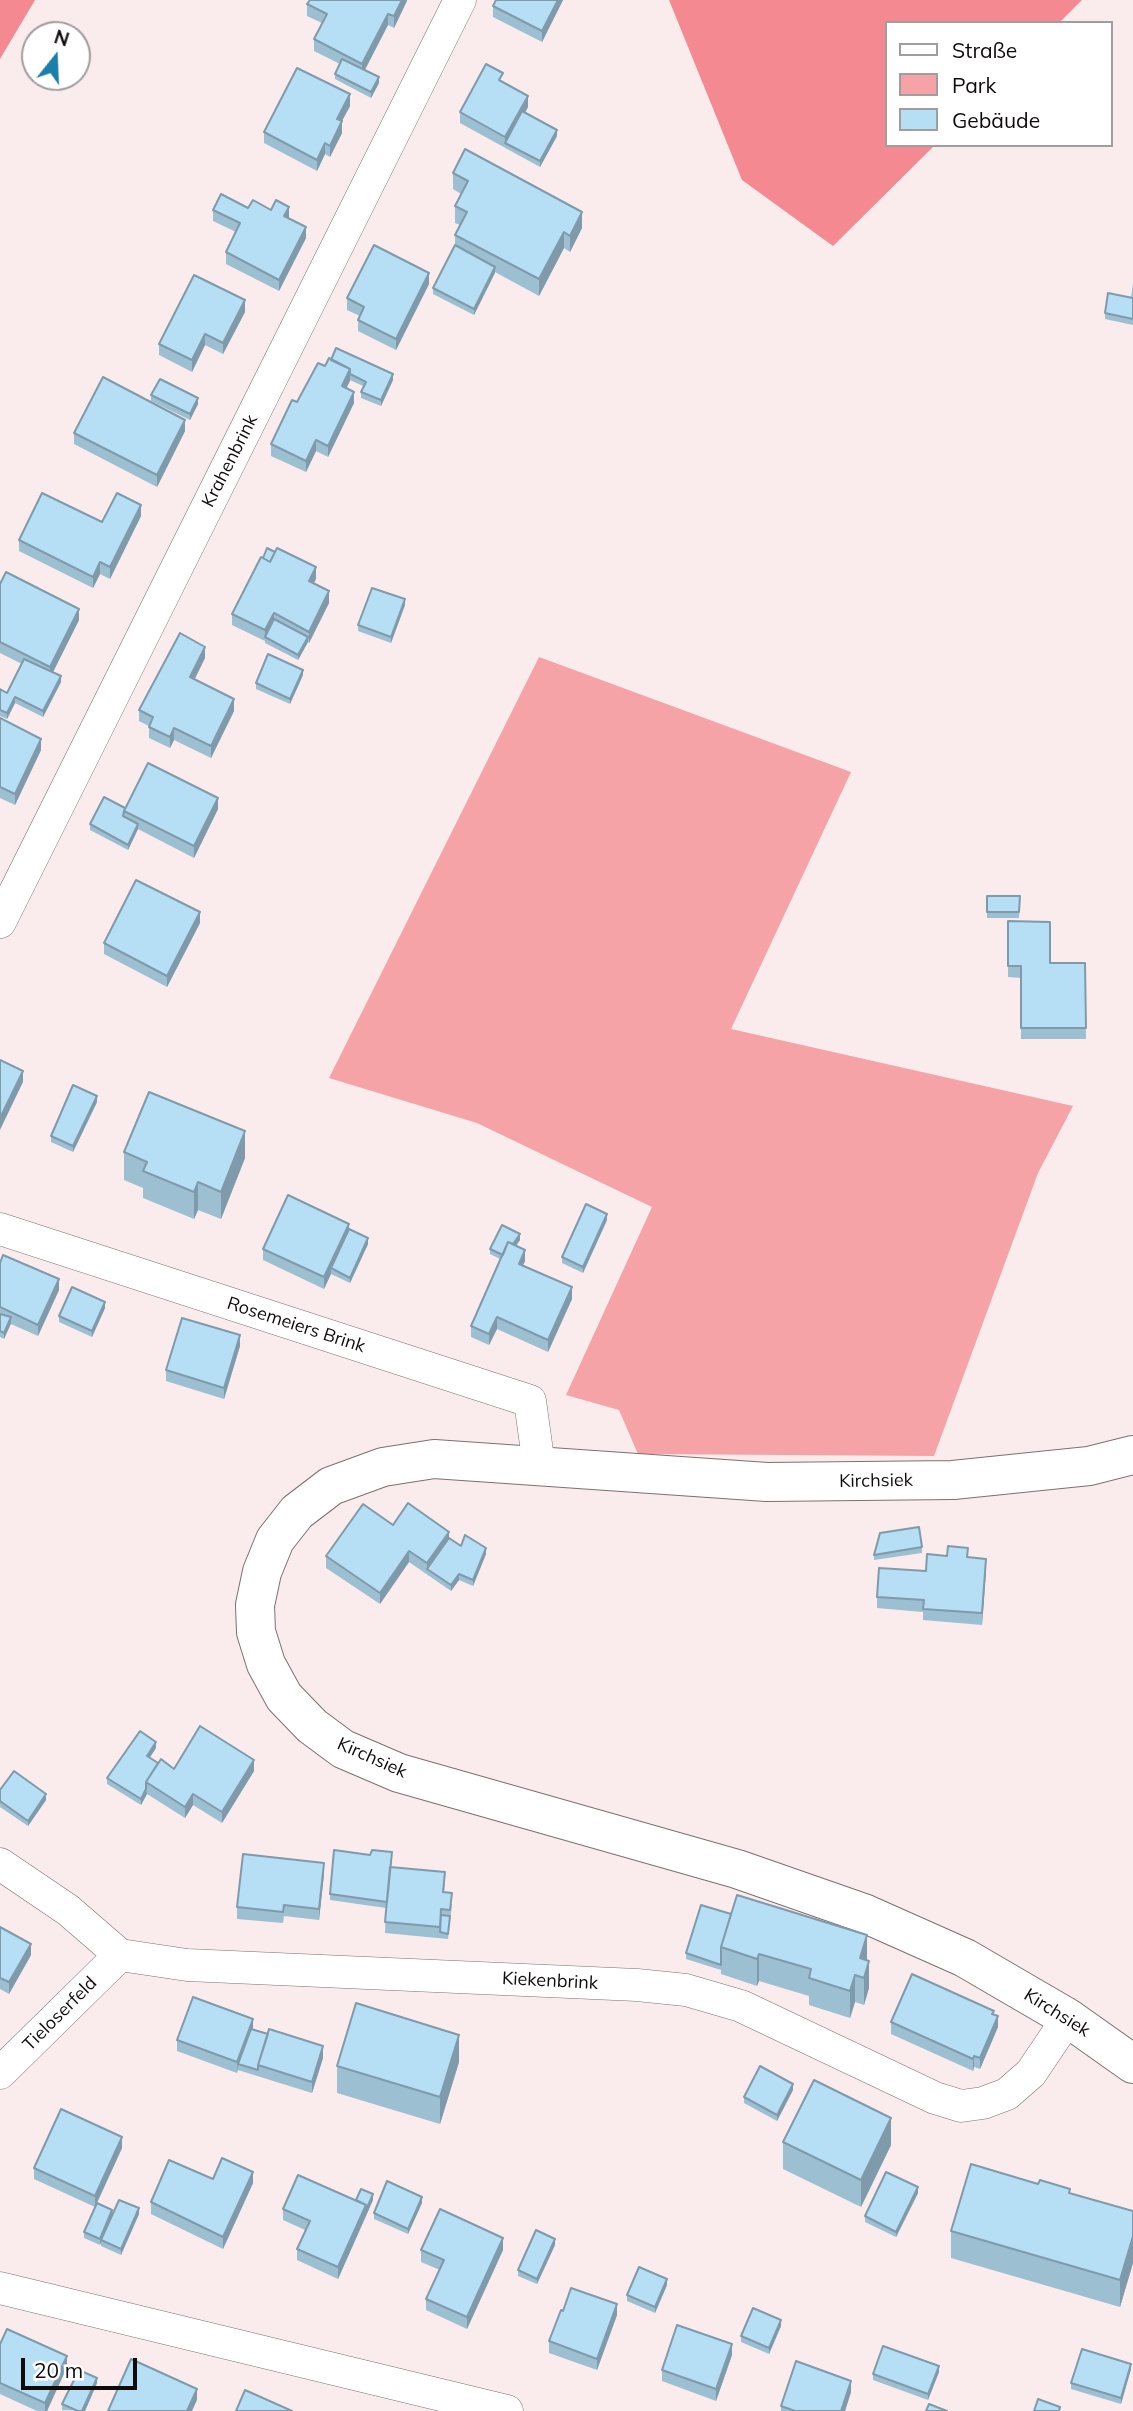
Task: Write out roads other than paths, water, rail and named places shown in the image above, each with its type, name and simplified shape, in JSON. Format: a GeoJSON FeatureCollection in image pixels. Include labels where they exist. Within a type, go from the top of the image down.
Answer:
{"type":"FeatureCollection","features":[{"type":"Feature","properties":{"kind":"main road","name":"Kirchsiek"},"geometry":{"type":"LineString","coordinates":[[1133,1455],[1089,1465],[953,1480],[767,1482],[435,1459],[383,1466],[331,1486],[297,1512],[275,1540],[262,1572],[256,1605],[256,1632],[266,1664],[284,1697],[312,1726],[343,1749],[399,1773],[737,1869],[866,1914],[965,1958],[1068,2018],[1133,2064]]}},
{"type":"Feature","properties":{"kind":"street","name":"Krahenbrink"},"geometry":{"type":"LineString","coordinates":[[0,922],[460,0]]}},
{"type":"Feature","properties":{"kind":"street","name":"Rosemeiers Brink"},"geometry":{"type":"LineString","coordinates":[[0,1229],[530,1401],[539,1466]]}},
{"type":"Feature","properties":{"kind":"street"},"geometry":{"type":"LineString","coordinates":[[0,1864],[68,1910],[120,1955]]}},
{"type":"Feature","properties":{"kind":"street","name":"Kiekenbrink"},"geometry":{"type":"LineString","coordinates":[[120,1955],[187,1965],[637,1985],[686,1990],[741,2006],[935,2098],[961,2106],[983,2104],[1007,2094],[1031,2073],[1068,2018]]}},
{"type":"Feature","properties":{"kind":"street","name":"Tieloserfeld"},"geometry":{"type":"LineString","coordinates":[[0,2073],[120,1955]]}},
{"type":"Feature","properties":{"kind":"street"},"geometry":{"type":"LineString","coordinates":[[0,2288],[507,2411]]}}]}
